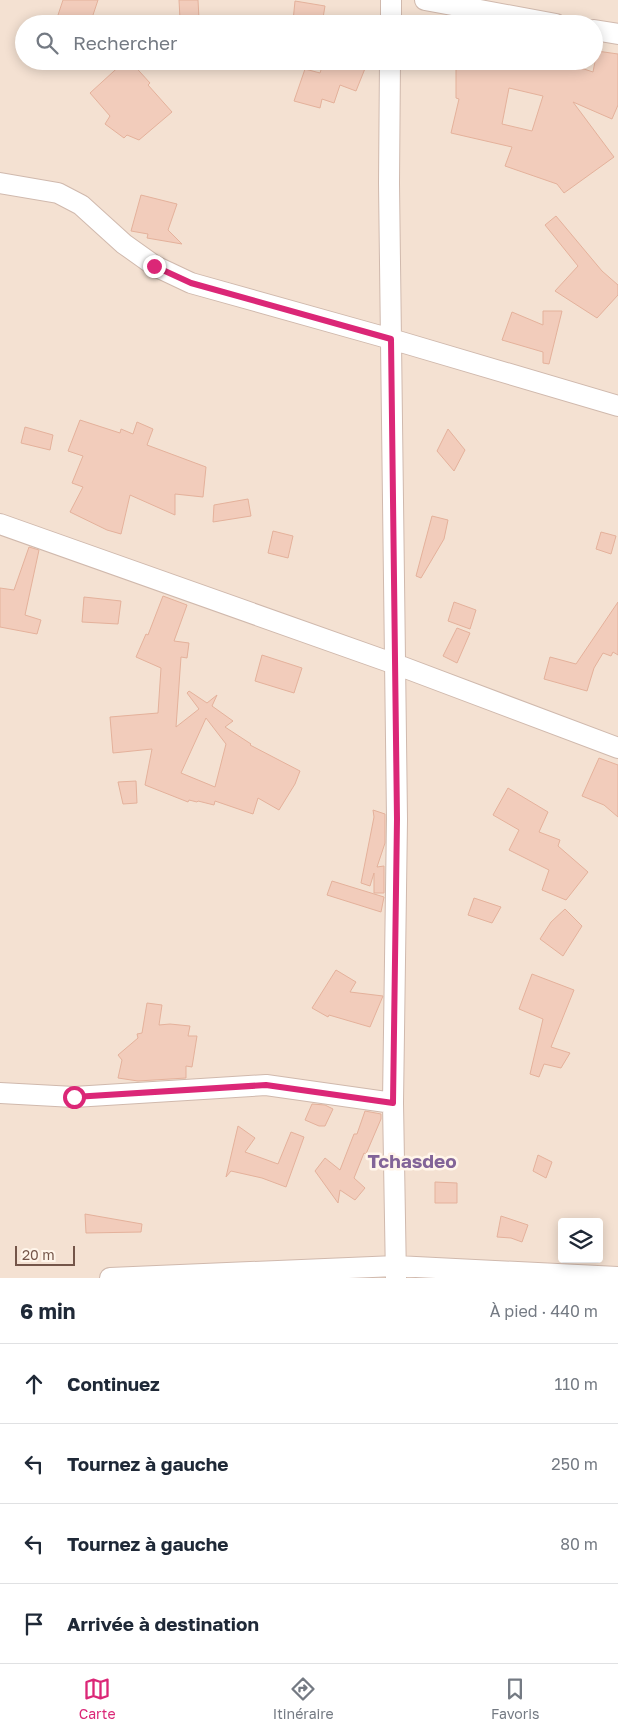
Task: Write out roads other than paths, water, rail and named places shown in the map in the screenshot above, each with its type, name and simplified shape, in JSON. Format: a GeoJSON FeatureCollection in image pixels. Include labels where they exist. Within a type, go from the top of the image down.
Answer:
{"type":"FeatureCollection","features":[{"type":"Feature","properties":{"kind":"street"},"geometry":{"type":"LineString","coordinates":[[391,0],[391,15]]}},
{"type":"Feature","properties":{"kind":"street"},"geometry":{"type":"LineString","coordinates":[[425,0],[507,15]]}},
{"type":"Feature","properties":{"kind":"street"},"geometry":{"type":"LineString","coordinates":[[603,32],[618,34]]}},
{"type":"Feature","properties":{"kind":"street"},"geometry":{"type":"LineString","coordinates":[[390,70],[389,183],[397,819],[393,1103],[396,1272]]}},
{"type":"Feature","properties":{"kind":"street"},"geometry":{"type":"LineString","coordinates":[[0,183],[58,193],[66,197],[81,205],[124,244],[154,266],[191,283],[391,339],[618,406]]}},
{"type":"Feature","properties":{"kind":"street"},"geometry":{"type":"LineString","coordinates":[[0,524],[395,664],[618,748]]}},
{"type":"Feature","properties":{"kind":"street"},"geometry":{"type":"LineString","coordinates":[[0,1093],[74,1097],[266,1085],[393,1103]]}},
{"type":"Feature","properties":{"kind":"street"},"geometry":{"type":"LineString","coordinates":[[110,1278],[396,1272],[618,1277]]}},
{"type":"Feature","properties":{"kind":"district","name":"Tchasdeo"},"geometry":{"type":"Point","coordinates":[412,1161]}}]}
